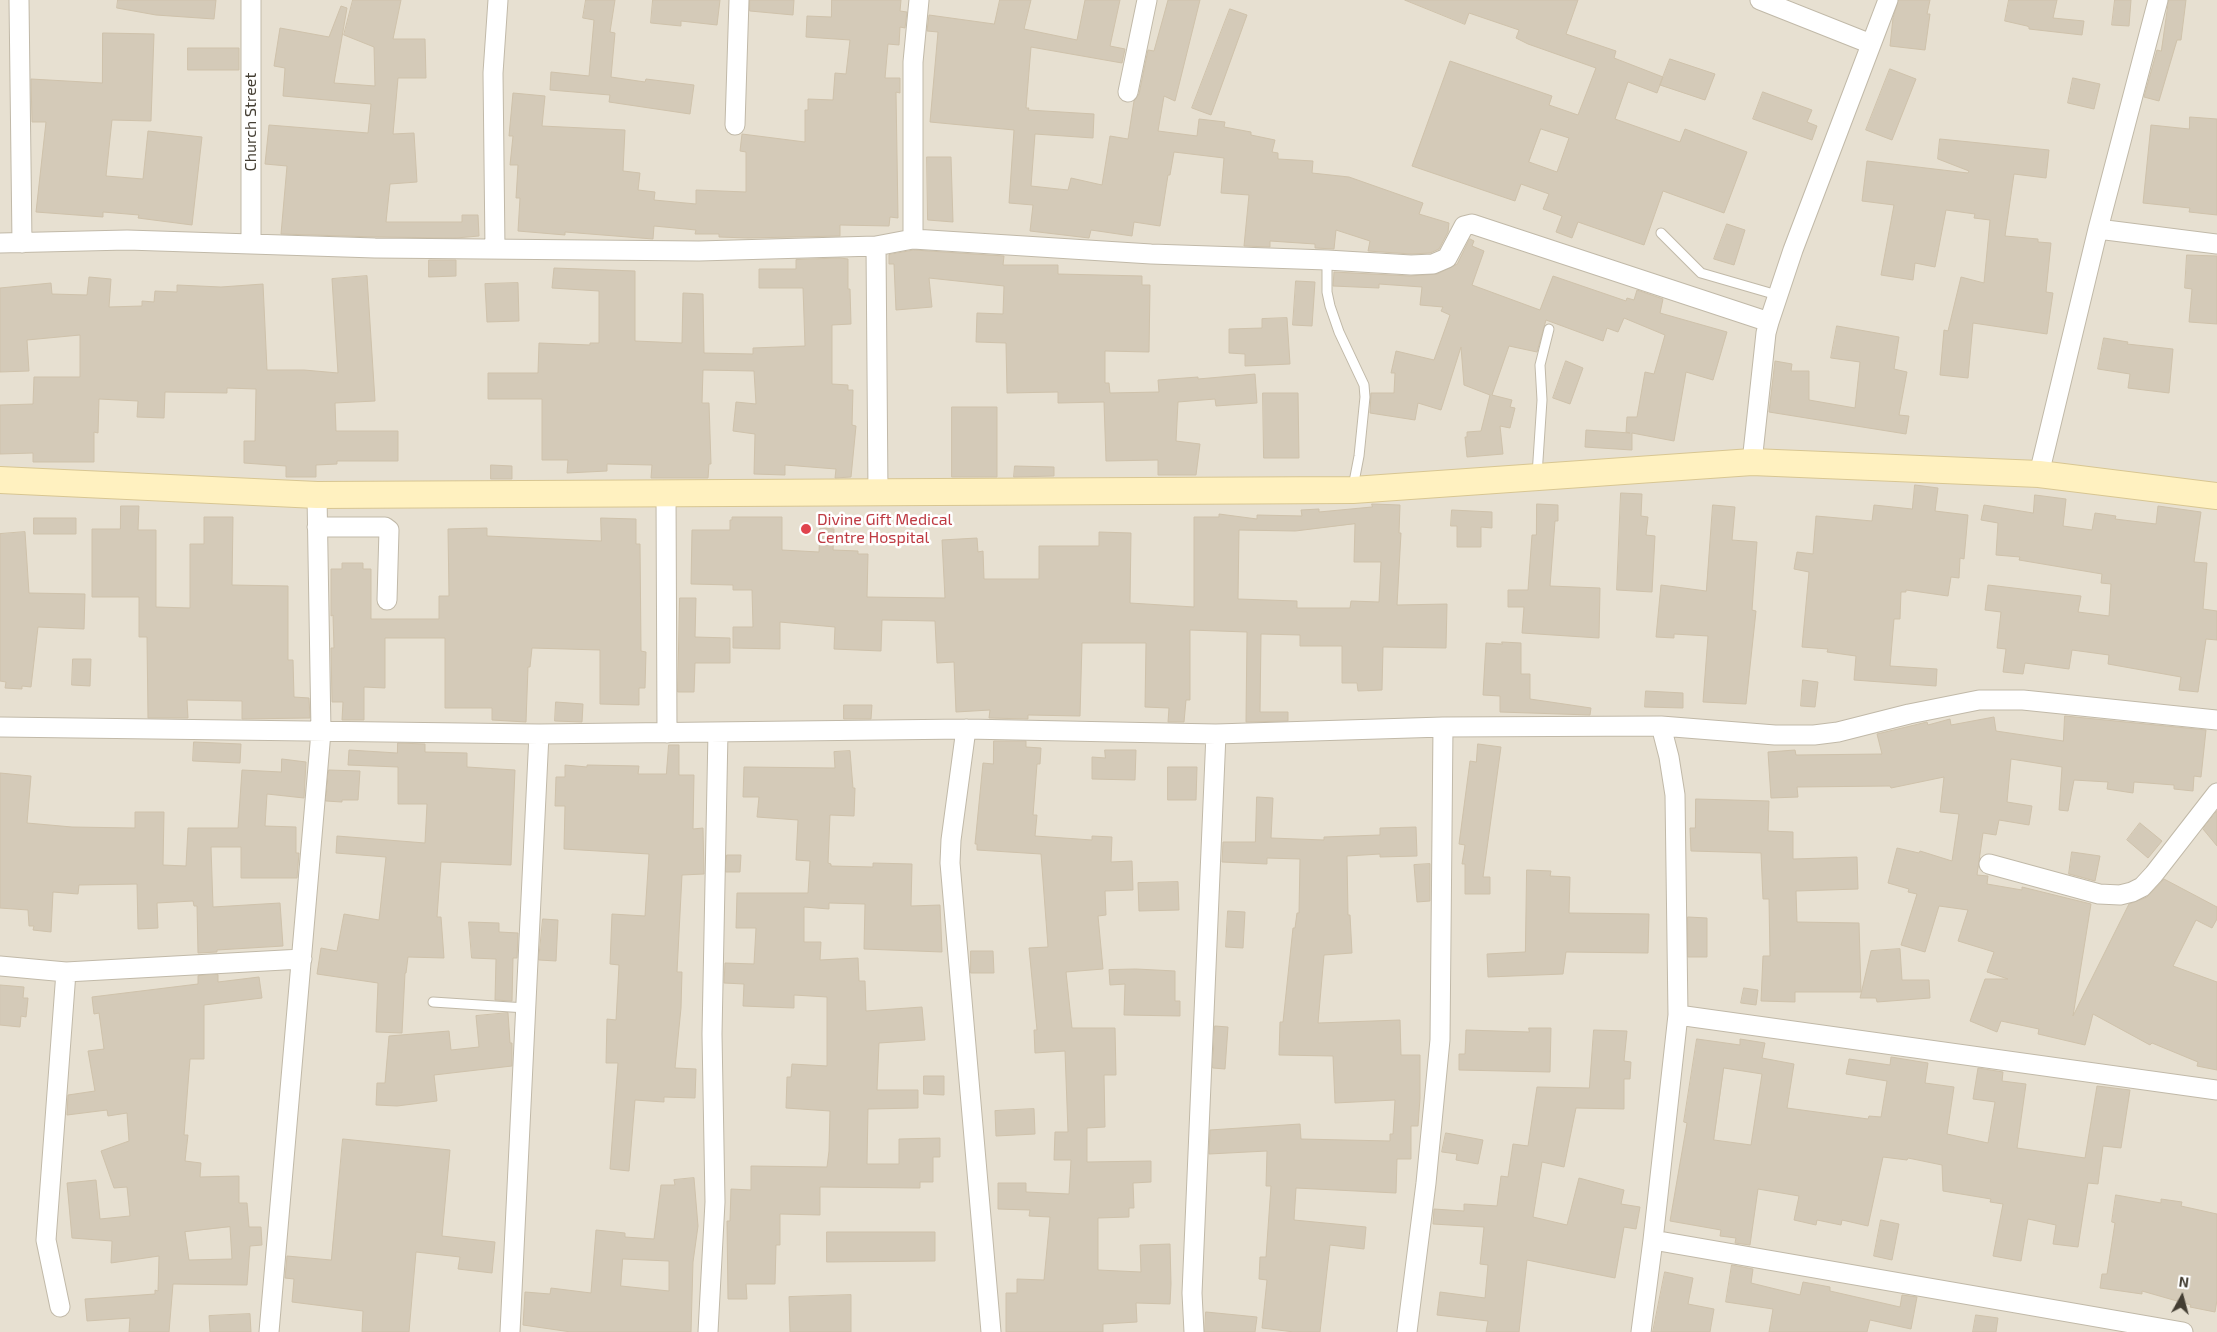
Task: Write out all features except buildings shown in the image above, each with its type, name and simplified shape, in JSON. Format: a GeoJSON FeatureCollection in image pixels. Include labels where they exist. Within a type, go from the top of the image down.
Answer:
{"type":"FeatureCollection","features":[{"type":"Feature","properties":{"kind":"street"},"geometry":{"type":"LineString","coordinates":[[19,0],[22,243]]}},
{"type":"Feature","properties":{"kind":"street","name":"Church Street"},"geometry":{"type":"LineString","coordinates":[[251,0],[251,243]]}},
{"type":"Feature","properties":{"kind":"street"},"geometry":{"type":"LineString","coordinates":[[495,249],[493,73],[498,0]]}},
{"type":"Feature","properties":{"kind":"street"},"geometry":{"type":"LineString","coordinates":[[735,125],[739,0]]}},
{"type":"Feature","properties":{"kind":"street"},"geometry":{"type":"LineString","coordinates":[[913,239],[913,62],[919,0]]}},
{"type":"Feature","properties":{"kind":"street"},"geometry":{"type":"LineString","coordinates":[[1128,92],[1147,0]]}},
{"type":"Feature","properties":{"kind":"street"},"geometry":{"type":"LineString","coordinates":[[1760,0],[1871,44]]}},
{"type":"Feature","properties":{"kind":"street"},"geometry":{"type":"LineString","coordinates":[[1752,462],[1769,322],[1777,295],[1888,0]]}},
{"type":"Feature","properties":{"kind":"street"},"geometry":{"type":"LineString","coordinates":[[2039,474],[2098,230],[2158,0]]}},
{"type":"Feature","properties":{"kind":"street"},"geometry":{"type":"LineString","coordinates":[[0,243],[127,240],[375,248],[699,251],[876,246],[913,239],[1151,254],[1411,265],[1433,264],[1446,258],[1464,226],[1472,224],[1769,322]]}},
{"type":"Feature","properties":{"kind":"street"},"geometry":{"type":"LineString","coordinates":[[2098,230],[2217,244]]}},
{"type":"Feature","properties":{"kind":"street"},"geometry":{"type":"LineString","coordinates":[[876,246],[878,493]]}},
{"type":"Feature","properties":{"kind":"street"},"geometry":{"type":"LineString","coordinates":[[0,480],[317,495],[1353,490],[1752,462],[2039,474],[2217,496]]}},
{"type":"Feature","properties":{"kind":"street"},"geometry":{"type":"LineString","coordinates":[[666,492],[667,733]]}},
{"type":"Feature","properties":{"kind":"street"},"geometry":{"type":"LineString","coordinates":[[268,1332],[321,732],[317,495]]}},
{"type":"Feature","properties":{"kind":"street"},"geometry":{"type":"LineString","coordinates":[[317,527],[384,527],[389,530],[386,600]]}},
{"type":"Feature","properties":{"kind":"street"},"geometry":{"type":"LineString","coordinates":[[0,727],[539,734],[966,729],[1216,734],[1443,727],[1661,726],[1775,736],[1838,732],[1909,714],[1979,700],[2023,700],[2217,720]]}},
{"type":"Feature","properties":{"kind":"street"},"geometry":{"type":"LineString","coordinates":[[1641,1332],[1654,1240],[1678,1015],[1675,795],[1669,757],[1661,726]]}},
{"type":"Feature","properties":{"kind":"street"},"geometry":{"type":"LineString","coordinates":[[1407,1332],[1426,1183],[1440,1040],[1443,727]]}},
{"type":"Feature","properties":{"kind":"street"},"geometry":{"type":"LineString","coordinates":[[966,729],[950,840],[950,863],[991,1332]]}},
{"type":"Feature","properties":{"kind":"street"},"geometry":{"type":"LineString","coordinates":[[708,1332],[715,1202],[712,1034],[718,732]]}},
{"type":"Feature","properties":{"kind":"street"},"geometry":{"type":"LineString","coordinates":[[510,1332],[539,734]]}},
{"type":"Feature","properties":{"kind":"street"},"geometry":{"type":"LineString","coordinates":[[1194,1332],[1192,1293],[1216,734]]}},
{"type":"Feature","properties":{"kind":"street"},"geometry":{"type":"LineString","coordinates":[[1989,864],[2100,894],[2120,895],[2132,892],[2142,886],[2154,874],[2217,793]]}},
{"type":"Feature","properties":{"kind":"street"},"geometry":{"type":"LineString","coordinates":[[0,966],[66,972],[302,959]]}},
{"type":"Feature","properties":{"kind":"street"},"geometry":{"type":"LineString","coordinates":[[60,1307],[46,1240],[66,972]]}},
{"type":"Feature","properties":{"kind":"street"},"geometry":{"type":"LineString","coordinates":[[1678,1015],[2217,1090]]}},
{"type":"Feature","properties":{"kind":"street"},"geometry":{"type":"LineString","coordinates":[[1654,1240],[2183,1332]]}},
{"type":"Feature","properties":{"kind":"lane"},"geometry":{"type":"LineString","coordinates":[[1661,233],[1701,273],[1777,295]]}},
{"type":"Feature","properties":{"kind":"lane"},"geometry":{"type":"LineString","coordinates":[[1327,260],[1327,292],[1330,306],[1364,385],[1365,397],[1359,456],[1353,490]]}},
{"type":"Feature","properties":{"kind":"lane"},"geometry":{"type":"LineString","coordinates":[[1537,477],[1542,400],[1540,365],[1549,329]]}},
{"type":"Feature","properties":{"kind":"lane"},"geometry":{"type":"LineString","coordinates":[[433,1002],[526,1008]]}},
{"type":"Feature","properties":{"kind":"shaded area"},"geometry":{"type":"Polygon","coordinates":[[[0,0],[2217,0],[2217,1332],[0,1332],[0,0]]]}},
{"type":"Feature","properties":{"kind":"place","name":"Divine Gift Medical Centre Hospital"},"geometry":{"type":"Point","coordinates":[806,529]}}]}
